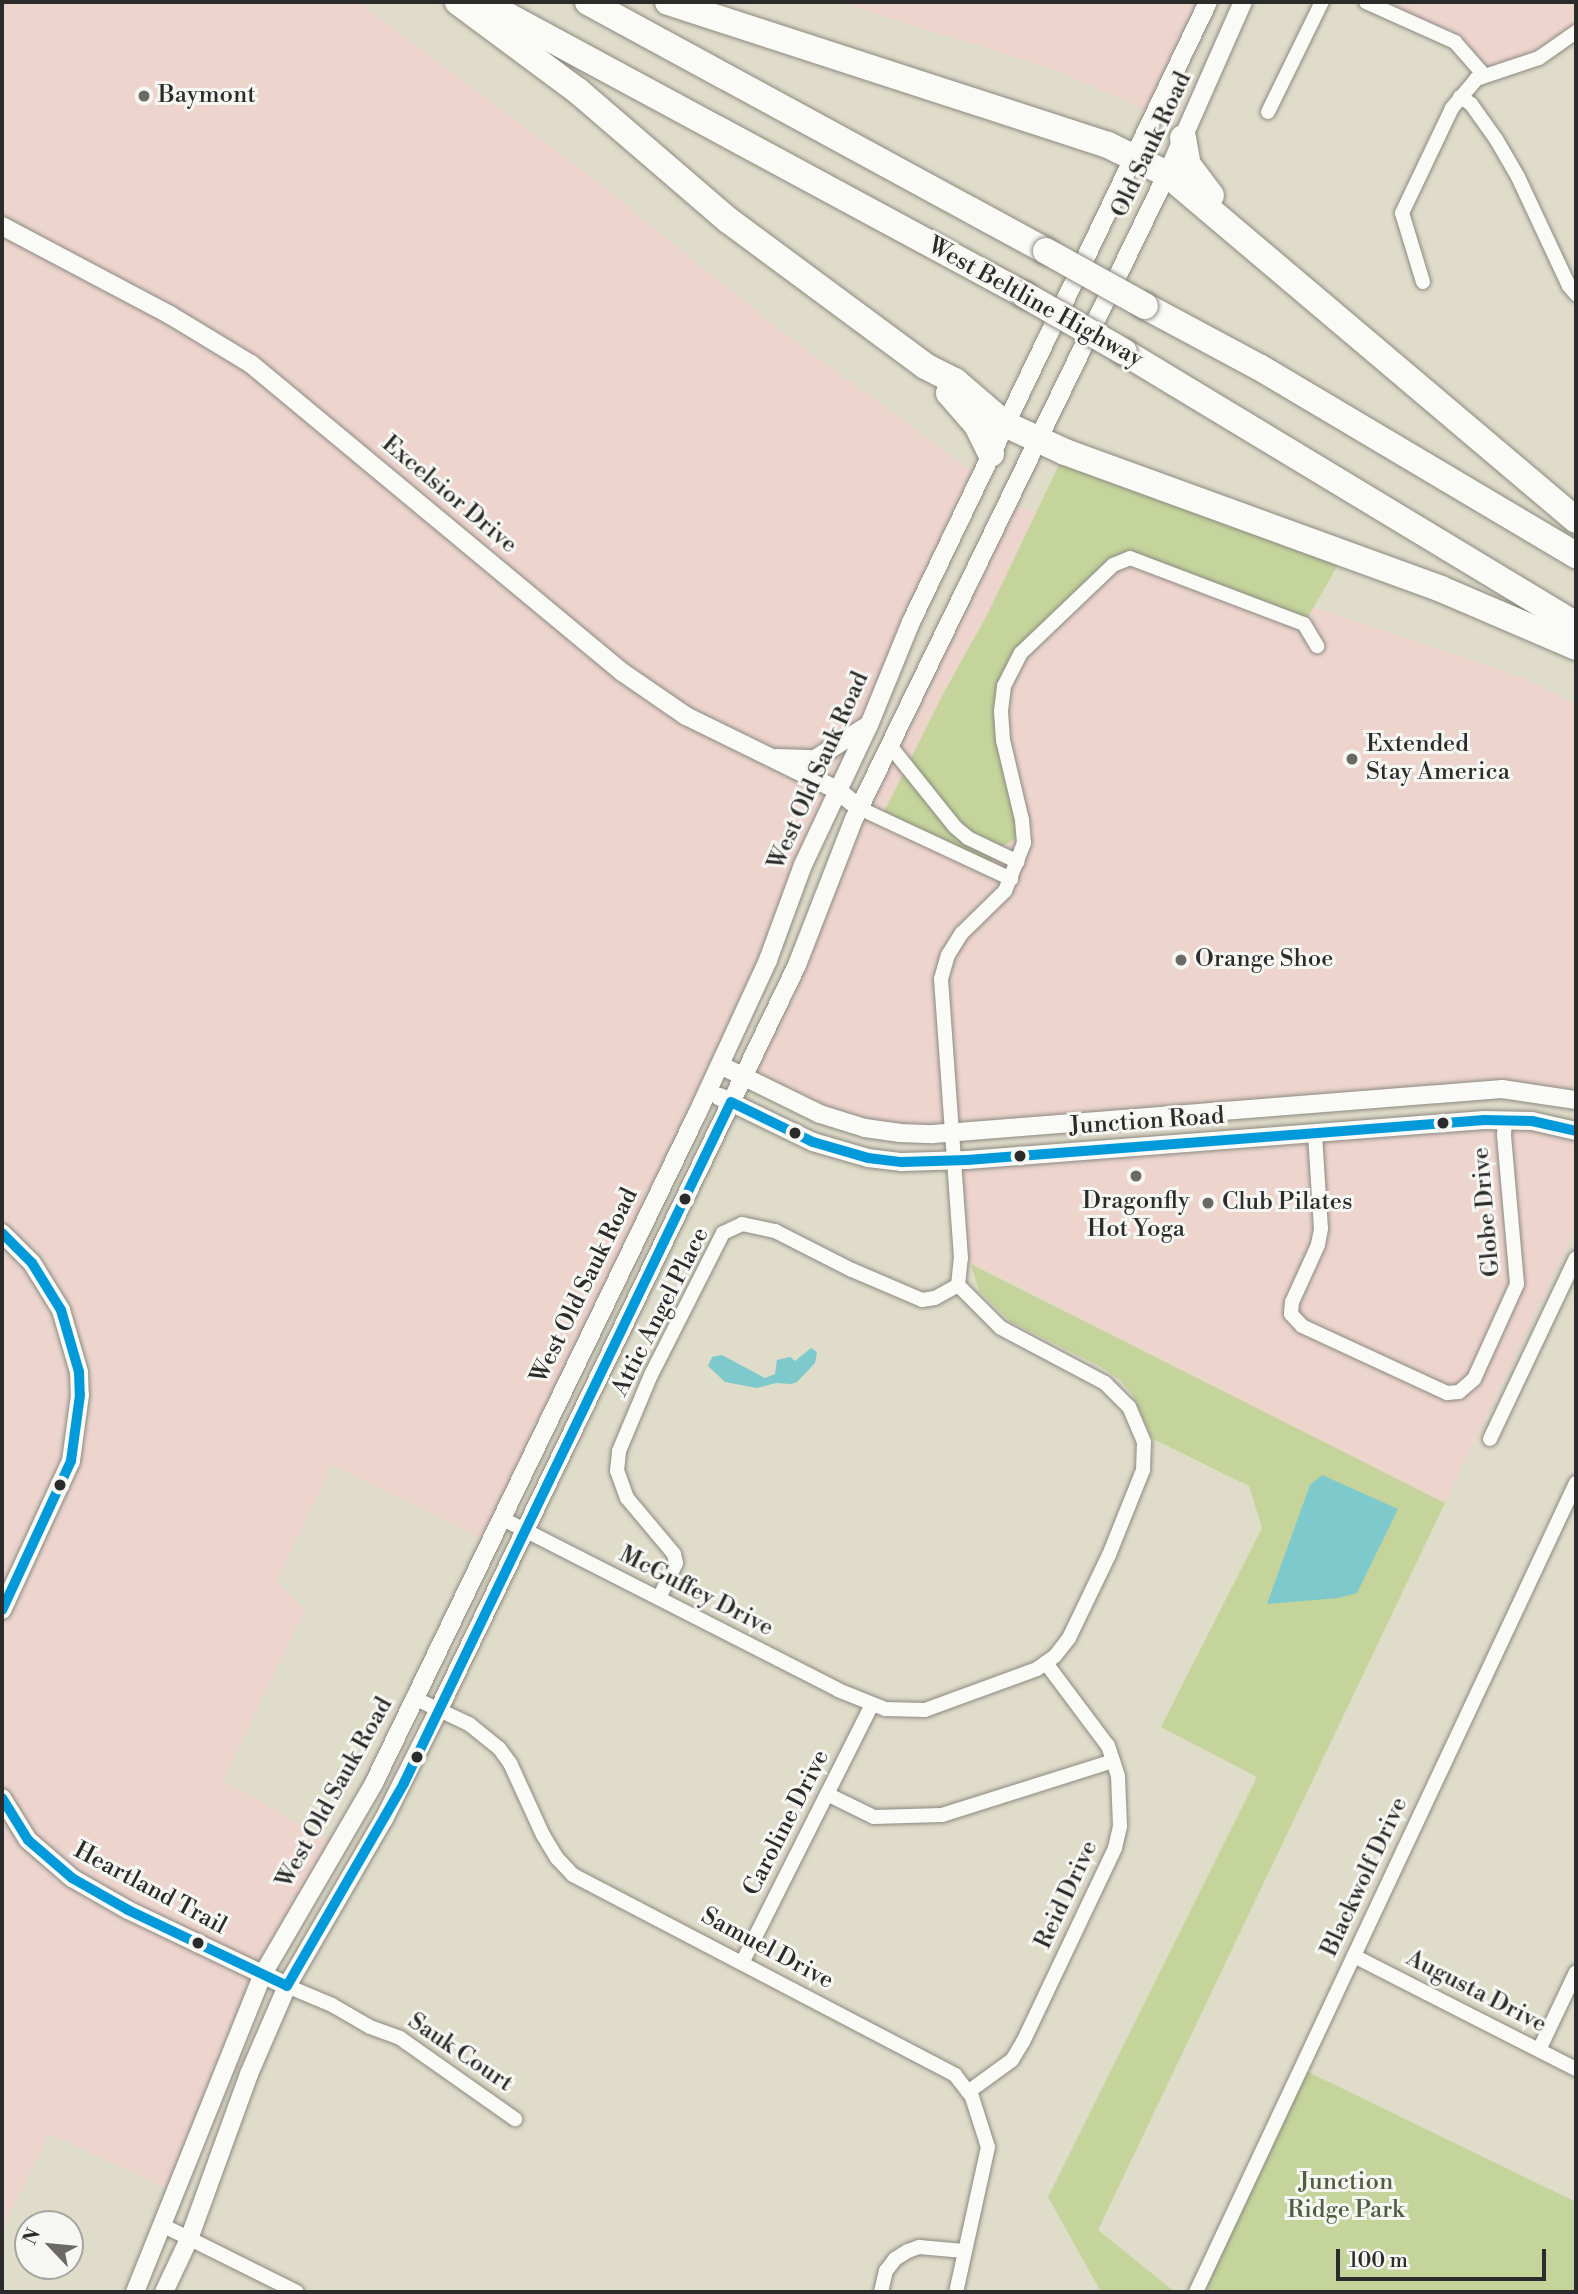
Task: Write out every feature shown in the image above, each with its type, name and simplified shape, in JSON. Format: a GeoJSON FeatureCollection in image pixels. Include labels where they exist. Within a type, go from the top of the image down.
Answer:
{"type":"FeatureCollection","features":[{"type":"Feature","properties":{"kind":"highway"},"geometry":{"type":"LineString","coordinates":[[458,2],[578,91],[728,220],[925,366],[955,382],[1005,424],[1037,441],[1441,589],[1576,647]]}},
{"type":"Feature","properties":{"kind":"highway","name":"West Beltline Highway"},"geometry":{"type":"LineString","coordinates":[[482,2],[1025,295],[1576,625]]}},
{"type":"Feature","properties":{"kind":"highway","name":"West Beltline Highway"},"geometry":{"type":"LineString","coordinates":[[588,2],[1259,367],[1576,555]]}},
{"type":"Feature","properties":{"kind":"highway"},"geometry":{"type":"LineString","coordinates":[[668,2],[1133,155],[1167,174],[1369,348],[1576,520]]}},
{"type":"Feature","properties":{"kind":"highway"},"geometry":{"type":"LineString","coordinates":[[1184,138],[1188,165],[1234,229]]}},
{"type":"Feature","properties":{"kind":"highway"},"geometry":{"type":"LineString","coordinates":[[925,366],[977,425],[991,454]]}},
{"type":"Feature","properties":{"kind":"street","name":"Old Sauk Road"},"geometry":{"type":"LineString","coordinates":[[1067,295],[1208,2]]}},
{"type":"Feature","properties":{"kind":"street","name":"Old Sauk Road"},"geometry":{"type":"LineString","coordinates":[[1103,308],[1184,138],[1243,2]]}},
{"type":"Feature","properties":{"kind":"street"},"geometry":{"type":"LineString","coordinates":[[1268,112],[1322,2]]}},
{"type":"Feature","properties":{"kind":"street"},"geometry":{"type":"LineString","coordinates":[[1366,2],[1455,42],[1485,75]]}},
{"type":"Feature","properties":{"kind":"street"},"geometry":{"type":"LineString","coordinates":[[1423,282],[1402,213],[1436,138],[1460,97],[1476,79],[1539,58],[1576,32]]}},
{"type":"Feature","properties":{"kind":"street"},"geometry":{"type":"LineString","coordinates":[[1460,97],[1471,104],[1501,149],[1569,286],[1576,294]]}},
{"type":"Feature","properties":{"kind":"street","name":"Excelsior Drive"},"geometry":{"type":"LineString","coordinates":[[2,226],[170,315],[251,364],[622,672],[686,716],[837,790],[859,808]]}},
{"type":"Feature","properties":{"kind":"street","name":"West Old Sauk Road"},"geometry":{"type":"LineString","coordinates":[[135,2292],[164,2226],[226,2061],[263,1974],[374,1783],[720,1065],[768,960],[803,865],[869,725],[911,622],[1067,295]]}},
{"type":"Feature","properties":{"kind":"street","name":"West Old Sauk Road"},"geometry":{"type":"LineString","coordinates":[[164,2292],[189,2239],[249,2074],[287,1986],[384,1819],[439,1709],[797,965],[824,889],[859,808],[1103,308]]}},
{"type":"Feature","properties":{"kind":"street"},"geometry":{"type":"LineString","coordinates":[[872,1705],[894,1710],[925,1710],[1002,1685],[1046,1663],[1069,1637],[1129,1512],[1143,1470],[1144,1442],[1129,1407],[1105,1383],[1001,1328],[958,1285],[961,1258],[941,979],[948,955],[962,933],[1005,891],[1018,862],[1024,834],[1003,740],[1001,711],[1004,686],[1021,653],[1113,565],[1130,558],[1304,624],[1317,646]]}},
{"type":"Feature","properties":{"kind":"street"},"geometry":{"type":"LineString","coordinates":[[773,758],[815,759],[869,725]]}},
{"type":"Feature","properties":{"kind":"street"},"geometry":{"type":"LineString","coordinates":[[891,747],[955,827],[968,838],[1018,862]]}},
{"type":"Feature","properties":{"kind":"street"},"geometry":{"type":"LineString","coordinates":[[859,808],[1011,879]]}},
{"type":"Feature","properties":{"kind":"street","name":"Junction Road"},"geometry":{"type":"LineString","coordinates":[[720,1065],[820,1114],[853,1125],[899,1133],[950,1132],[1502,1088],[1576,1100]]}},
{"type":"Feature","properties":{"kind":"street","name":"Junction Road"},"geometry":{"type":"LineString","coordinates":[[708,1090],[792,1133],[839,1151],[902,1162],[953,1161],[1505,1119],[1576,1131]]}},
{"type":"Feature","properties":{"kind":"street","name":"Globe Drive"},"geometry":{"type":"LineString","coordinates":[[1315,1134],[1321,1229],[1318,1245],[1292,1302],[1291,1314],[1302,1326],[1447,1393],[1459,1392],[1468,1387],[1517,1284],[1504,1135],[1505,1119]]}},
{"type":"Feature","properties":{"kind":"street","name":"Attic Angel Place"},"geometry":{"type":"LineString","coordinates":[[659,1598],[676,1563],[674,1555],[627,1498],[617,1471],[619,1451],[652,1375],[723,1233],[742,1224],[775,1231],[852,1270],[922,1300],[935,1297],[958,1285]]}},
{"type":"Feature","properties":{"kind":"street"},"geometry":{"type":"LineString","coordinates":[[2,1233],[32,1262],[61,1310],[79,1373],[80,1395],[71,1461],[10,1572],[2,1610]]}},
{"type":"Feature","properties":{"kind":"street"},"geometry":{"type":"LineString","coordinates":[[1490,1439],[1576,1258]]}},
{"type":"Feature","properties":{"kind":"street","name":"Blackwolf Drive"},"geometry":{"type":"LineString","coordinates":[[1196,2292],[1576,1482]]}},
{"type":"Feature","properties":{"kind":"street","name":"McGuffey Drive"},"geometry":{"type":"LineString","coordinates":[[500,1518],[872,1705]]}},
{"type":"Feature","properties":{"kind":"street","name":"Reid Drive"},"geometry":{"type":"LineString","coordinates":[[968,2092],[1012,2060],[1023,2042],[1115,1848],[1121,1802],[1113,1761],[1102,1736],[1046,1663]]}},
{"type":"Feature","properties":{"kind":"street","name":"Samuel Drive"},"geometry":{"type":"LineString","coordinates":[[414,1698],[479,1730],[499,1748],[510,1763],[543,1835],[557,1858],[573,1875],[743,1961],[955,2075],[968,2092],[988,2147],[956,2292]]}},
{"type":"Feature","properties":{"kind":"street","name":"Caroline Drive"},"geometry":{"type":"LineString","coordinates":[[743,1961],[872,1705]]}},
{"type":"Feature","properties":{"kind":"street"},"geometry":{"type":"LineString","coordinates":[[827,1794],[874,1817],[929,1817],[965,1809],[1113,1761]]}},
{"type":"Feature","properties":{"kind":"street","name":"Heartland Trail"},"geometry":{"type":"LineString","coordinates":[[2,1798],[28,1840],[46,1859],[72,1878],[136,1914],[263,1974]]}},
{"type":"Feature","properties":{"kind":"street","name":"Augusta Drive"},"geometry":{"type":"LineString","coordinates":[[1354,1956],[1576,2069]]}},
{"type":"Feature","properties":{"kind":"street"},"geometry":{"type":"LineString","coordinates":[[1539,2050],[1576,1972]]}},
{"type":"Feature","properties":{"kind":"street","name":"Sauk Court"},"geometry":{"type":"LineString","coordinates":[[263,1974],[332,2005],[370,2027],[400,2038],[515,2119]]}},
{"type":"Feature","properties":{"kind":"street"},"geometry":{"type":"LineString","coordinates":[[164,2226],[297,2292]]}},
{"type":"Feature","properties":{"kind":"street"},"geometry":{"type":"LineString","coordinates":[[881,2292],[886,2271],[895,2259],[908,2251],[919,2247],[964,2251]]}},
{"type":"Feature","properties":{"kind":"shaded area"},"geometry":{"type":"Polygon","coordinates":[[[2,2],[359,2],[585,172],[770,322],[980,478],[489,1542],[332,1465],[277,1581],[305,1610],[223,1781],[338,1845],[299,1910],[177,2193],[49,2134],[2,2230],[2,2]]]}},
{"type":"Feature","properties":{"kind":"shaded area"},"geometry":{"type":"Polygon","coordinates":[[[839,2],[1208,2],[1153,113],[1050,68],[839,2]]]}},
{"type":"Feature","properties":{"kind":"shaded area"},"geometry":{"type":"Polygon","coordinates":[[[1366,2],[1576,2],[1576,32],[1563,43],[1490,72],[1470,56],[1366,2]]]}},
{"type":"Feature","properties":{"kind":"shaded area"},"geometry":{"type":"Polygon","coordinates":[[[1009,503],[1532,681],[1576,704],[1576,1100],[1536,1092],[933,1134],[865,1128],[744,1076],[824,889],[1009,503]]]}},
{"type":"Feature","properties":{"kind":"shaded area"},"geometry":{"type":"Polygon","coordinates":[[[1443,1122],[1576,1131],[1576,1228],[1445,1503],[961,1258],[953,1161],[1443,1122]]]}},
{"type":"Feature","properties":{"kind":"green space"},"geometry":{"type":"Polygon","coordinates":[[[1066,457],[1345,553],[1304,624],[1131,558],[1021,653],[1001,711],[1024,833],[995,851],[987,868],[881,818],[943,694],[987,615],[1058,467],[1066,457]]]}},
{"type":"Feature","properties":{"kind":"green space"},"geometry":{"type":"Polygon","coordinates":[[[971,1264],[1445,1503],[1098,2230],[1175,2292],[1101,2292],[1048,2197],[1257,1777],[1161,1727],[1262,1528],[1249,1486],[1153,1439],[1132,1394],[1119,1379],[1101,1367],[1011,1322],[979,1291],[971,1264]]]}},
{"type":"Feature","properties":{"kind":"green space","name":"Junction Ridge Park"},"geometry":{"type":"Polygon","coordinates":[[[1300,2068],[1576,2202],[1576,2292],[1196,2292],[1300,2068]]]}},
{"type":"Feature","properties":{"kind":"water"},"geometry":{"type":"Polygon","coordinates":[[[811,1348],[817,1352],[815,1363],[797,1382],[791,1384],[776,1383],[757,1388],[725,1382],[708,1366],[712,1357],[722,1355],[765,1378],[775,1374],[777,1360],[790,1357],[795,1361],[811,1348]]]}},
{"type":"Feature","properties":{"kind":"water"},"geometry":{"type":"Polygon","coordinates":[[[1322,1475],[1398,1509],[1357,1593],[1338,1598],[1267,1604],[1310,1485],[1322,1475]]]}},
{"type":"Feature","properties":{"kind":"transit line"},"geometry":{"type":"LineString","coordinates":[[2,1798],[28,1840],[72,1878],[128,1910],[287,1986],[404,1783],[731,1102],[813,1142],[868,1158],[902,1162],[967,1160],[1484,1120],[1532,1121],[1576,1131]]}},
{"type":"Feature","properties":{"kind":"transit line"},"geometry":{"type":"LineString","coordinates":[[2,1233],[32,1263],[61,1310],[79,1372],[80,1395],[71,1461],[2,1610]]}},
{"type":"Feature","properties":{"kind":"place","name":"Baymont"},"geometry":{"type":"Point","coordinates":[144,96]}},
{"type":"Feature","properties":{"kind":"place","name":"Extended Stay America"},"geometry":{"type":"Point","coordinates":[1352,759]}},
{"type":"Feature","properties":{"kind":"place","name":"Orange Shoe"},"geometry":{"type":"Point","coordinates":[1181,960]}},
{"type":"Feature","properties":{"kind":"place","name":"Dragonfly Hot Yoga"},"geometry":{"type":"Point","coordinates":[1136,1176]}},
{"type":"Feature","properties":{"kind":"place","name":"Club Pilates"},"geometry":{"type":"Point","coordinates":[1208,1203]}}]}
